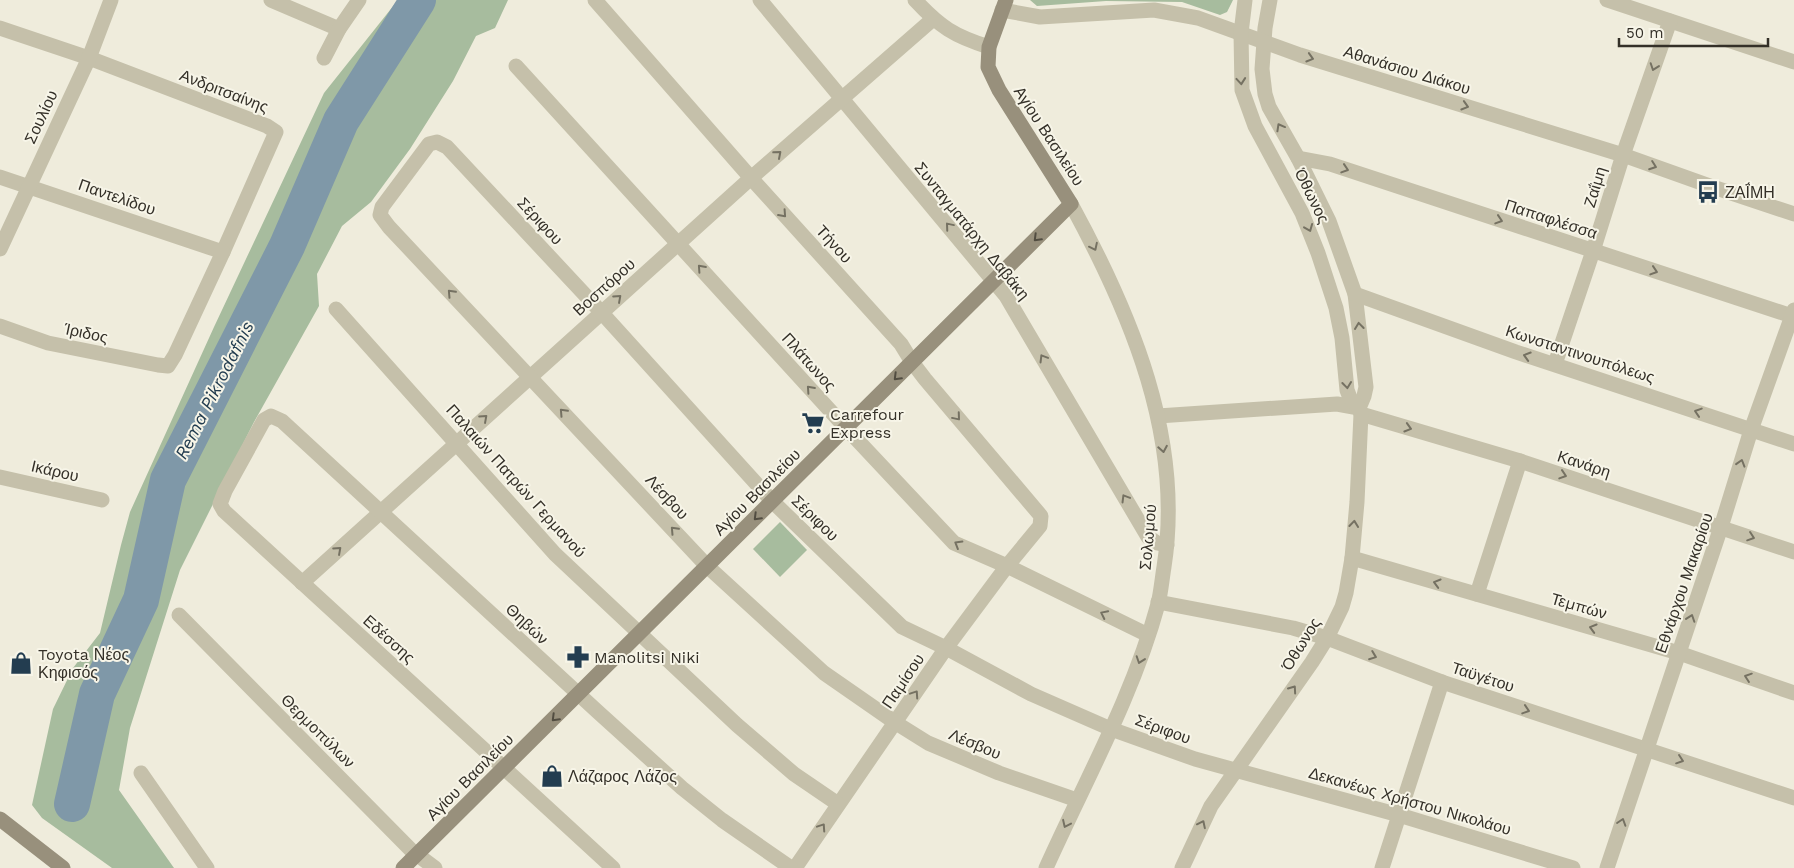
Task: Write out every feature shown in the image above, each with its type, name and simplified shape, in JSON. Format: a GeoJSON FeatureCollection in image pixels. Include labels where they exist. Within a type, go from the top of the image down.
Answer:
{"type":"FeatureCollection","features":[{"type":"Feature","properties":{"kind":"street","name":"Σουλίου"},"geometry":{"type":"LineString","coordinates":[[0,248],[88,58],[111,0]]}},
{"type":"Feature","properties":{"kind":"street"},"geometry":{"type":"LineString","coordinates":[[271,0],[339,29]]}},
{"type":"Feature","properties":{"kind":"street"},"geometry":{"type":"LineString","coordinates":[[324,58],[339,29],[360,0]]}},
{"type":"Feature","properties":{"kind":"street","name":"Τήνου"},"geometry":{"type":"LineString","coordinates":[[595,0],[751,178],[902,344],[912,362],[1041,516]]}},
{"type":"Feature","properties":{"kind":"street","name":"Συνταγματάρχη Δαβάκη"},"geometry":{"type":"LineString","coordinates":[[760,0],[1006,296],[1148,537],[1157,543],[1167,546]]}},
{"type":"Feature","properties":{"kind":"street"},"geometry":{"type":"LineString","coordinates":[[915,0],[933,19],[959,36],[989,47]]}},
{"type":"Feature","properties":{"kind":"street","name":"Όθωνος"},"geometry":{"type":"LineString","coordinates":[[1244,0],[1241,33],[1242,90],[1255,126],[1302,213],[1318,253],[1336,308],[1342,338],[1347,390],[1350,398],[1360,411]]}},
{"type":"Feature","properties":{"kind":"street","name":"Όθωνος"},"geometry":{"type":"LineString","coordinates":[[1182,868],[1212,806],[1327,638],[1342,607],[1352,558],[1357,502],[1360,411],[1366,387],[1355,294],[1329,221],[1298,158],[1269,107],[1265,94],[1262,69],[1270,0]]}},
{"type":"Feature","properties":{"kind":"street"},"geometry":{"type":"LineString","coordinates":[[1607,0],[1627,3],[1670,21],[1794,62]]}},
{"type":"Feature","properties":{"kind":"street","name":"Αθανάσιου Διάκου"},"geometry":{"type":"LineString","coordinates":[[1004,5],[1040,17],[1154,10],[1198,18],[1309,58],[1623,155],[1794,214]]}},
{"type":"Feature","properties":{"kind":"street","name":"Αγίου Βασιλείου"},"geometry":{"type":"LineString","coordinates":[[403,868],[1071,204],[991,77],[988,67],[989,47],[1004,5]]}},
{"type":"Feature","properties":{"kind":"street","name":"Βοσπόρου"},"geometry":{"type":"LineString","coordinates":[[302,583],[751,178],[933,19]]}},
{"type":"Feature","properties":{"kind":"street","name":"Ζαΐμη"},"geometry":{"type":"LineString","coordinates":[[1555,364],[1623,155],[1670,21]]}},
{"type":"Feature","properties":{"kind":"street","name":"Ανδριτσαίνης"},"geometry":{"type":"LineString","coordinates":[[0,28],[88,58],[267,126],[276,132],[223,252],[175,355],[168,366]]}},
{"type":"Feature","properties":{"kind":"street","name":"Πλάτωνος"},"geometry":{"type":"LineString","coordinates":[[516,66],[954,544],[1007,566],[1148,635]]}},
{"type":"Feature","properties":{"kind":"street","name":"Λέσβου"},"geometry":{"type":"LineString","coordinates":[[437,142],[429,144],[382,207],[380,216],[707,566],[824,673],[896,723],[928,743],[998,773],[1077,800]]}},
{"type":"Feature","properties":{"kind":"street","name":"Σέριφου"},"geometry":{"type":"LineString","coordinates":[[437,142],[447,147],[602,313],[772,501],[902,627],[946,648],[1031,694],[1111,729],[1195,759],[1237,770]]}},
{"type":"Feature","properties":{"kind":"street","name":"Παπαφλέσσα"},"geometry":{"type":"LineString","coordinates":[[1298,158],[1330,164],[1593,251],[1793,313]]}},
{"type":"Feature","properties":{"kind":"street","name":"Παντελίδου"},"geometry":{"type":"LineString","coordinates":[[0,177],[223,252]]}},
{"type":"Feature","properties":{"kind":"street","name":"Σολωμού"},"geometry":{"type":"LineString","coordinates":[[1046,868],[1111,729],[1132,681],[1148,635],[1158,602],[1167,546],[1170,505],[1158,416],[1144,363],[1094,246],[1071,204]]}},
{"type":"Feature","properties":{"kind":"street","name":"Κωνσταντινουπόλεως"},"geometry":{"type":"LineString","coordinates":[[1355,294],[1516,352],[1794,444]]}},
{"type":"Feature","properties":{"kind":"street","name":"Παλαιών Πατρών Γερμανού"},"geometry":{"type":"LineString","coordinates":[[336,309],[543,541],[737,725],[794,774],[838,804]]}},
{"type":"Feature","properties":{"kind":"street","name":"Εθνάρχου Μακαρίου"},"geometry":{"type":"LineString","coordinates":[[1607,868],[1721,527],[1751,430],[1793,313]]}},
{"type":"Feature","properties":{"kind":"street","name":"Ίριδος"},"geometry":{"type":"LineString","coordinates":[[0,326],[48,343],[168,366]]}},
{"type":"Feature","properties":{"kind":"street","name":"Κανάρη"},"geometry":{"type":"LineString","coordinates":[[1158,416],[1337,404],[1520,461],[1794,552]]}},
{"type":"Feature","properties":{"kind":"street","name":"Θηβών"},"geometry":{"type":"LineString","coordinates":[[271,416],[282,421],[578,694],[695,799],[722,820],[793,868]]}},
{"type":"Feature","properties":{"kind":"street","name":"Εδέσσης"},"geometry":{"type":"LineString","coordinates":[[271,416],[264,420],[225,491],[220,504],[224,511],[613,868]]}},
{"type":"Feature","properties":{"kind":"street"},"geometry":{"type":"LineString","coordinates":[[1477,594],[1520,461]]}},
{"type":"Feature","properties":{"kind":"street","name":"Ικάρου"},"geometry":{"type":"LineString","coordinates":[[0,477],[102,500]]}},
{"type":"Feature","properties":{"kind":"street","name":"Παμίσου"},"geometry":{"type":"LineString","coordinates":[[793,868],[896,723],[946,648],[1007,566],[1040,526],[1041,516]]}},
{"type":"Feature","properties":{"kind":"street","name":"Τεμπών"},"geometry":{"type":"LineString","coordinates":[[1352,558],[1678,653],[1794,694]]}},
{"type":"Feature","properties":{"kind":"street","name":"Ταϋγέτου"},"geometry":{"type":"LineString","coordinates":[[1158,602],[1293,628],[1327,638],[1442,682],[1794,798]]}},
{"type":"Feature","properties":{"kind":"street","name":"Θερμοπύλων"},"geometry":{"type":"LineString","coordinates":[[178,615],[410,850],[435,868]]}},
{"type":"Feature","properties":{"kind":"street"},"geometry":{"type":"LineString","coordinates":[[1382,868],[1442,682]]}},
{"type":"Feature","properties":{"kind":"street","name":"Δεκανέως Χρήστου Νικολάου"},"geometry":{"type":"LineString","coordinates":[[1237,770],[1399,815],[1573,868]]}},
{"type":"Feature","properties":{"kind":"street"},"geometry":{"type":"LineString","coordinates":[[141,773],[207,868]]}},
{"type":"Feature","properties":{"kind":"street"},"geometry":{"type":"LineString","coordinates":[[0,819],[63,868]]}},
{"type":"Feature","properties":{"kind":"green space"},"geometry":{"type":"Polygon","coordinates":[[[398,0],[508,0],[495,28],[476,36],[453,81],[410,149],[371,202],[342,226],[317,274],[319,306],[254,422],[180,570],[130,728],[119,790],[174,868],[112,868],[42,818],[32,805],[53,709],[73,668],[100,633],[130,512],[214,327],[324,93],[398,0]]]}},
{"type":"Feature","properties":{"kind":"green space"},"geometry":{"type":"Polygon","coordinates":[[[1030,0],[1233,0],[1227,12],[1220,15],[1182,2],[1106,1],[1037,6],[1030,0]]]}},
{"type":"Feature","properties":{"kind":"green space"},"geometry":{"type":"Polygon","coordinates":[[[780,522],[807,550],[780,577],[753,549],[780,522]]]}},
{"type":"Feature","properties":{"kind":"waterway","name":"Rema Pikrodafnis"},"geometry":{"type":"LineString","coordinates":[[72,804],[97,694],[141,600],[168,480],[287,246],[341,121],[418,0]]}},
{"type":"Feature","properties":{"kind":"place","name":"ΖΑΪ́ΜΗ"},"geometry":{"type":"Point","coordinates":[1708,192]}},
{"type":"Feature","properties":{"kind":"place","name":"Carrefour Express"},"geometry":{"type":"Point","coordinates":[813,423]}},
{"type":"Feature","properties":{"kind":"place","name":"Manolitsi Niki"},"geometry":{"type":"Point","coordinates":[578,657]}},
{"type":"Feature","properties":{"kind":"place","name":"Toyota Νέος Κηφισός"},"geometry":{"type":"Point","coordinates":[21,663]}},
{"type":"Feature","properties":{"kind":"place","name":"Λάζαρος Λάζος"},"geometry":{"type":"Point","coordinates":[552,776]}}]}
